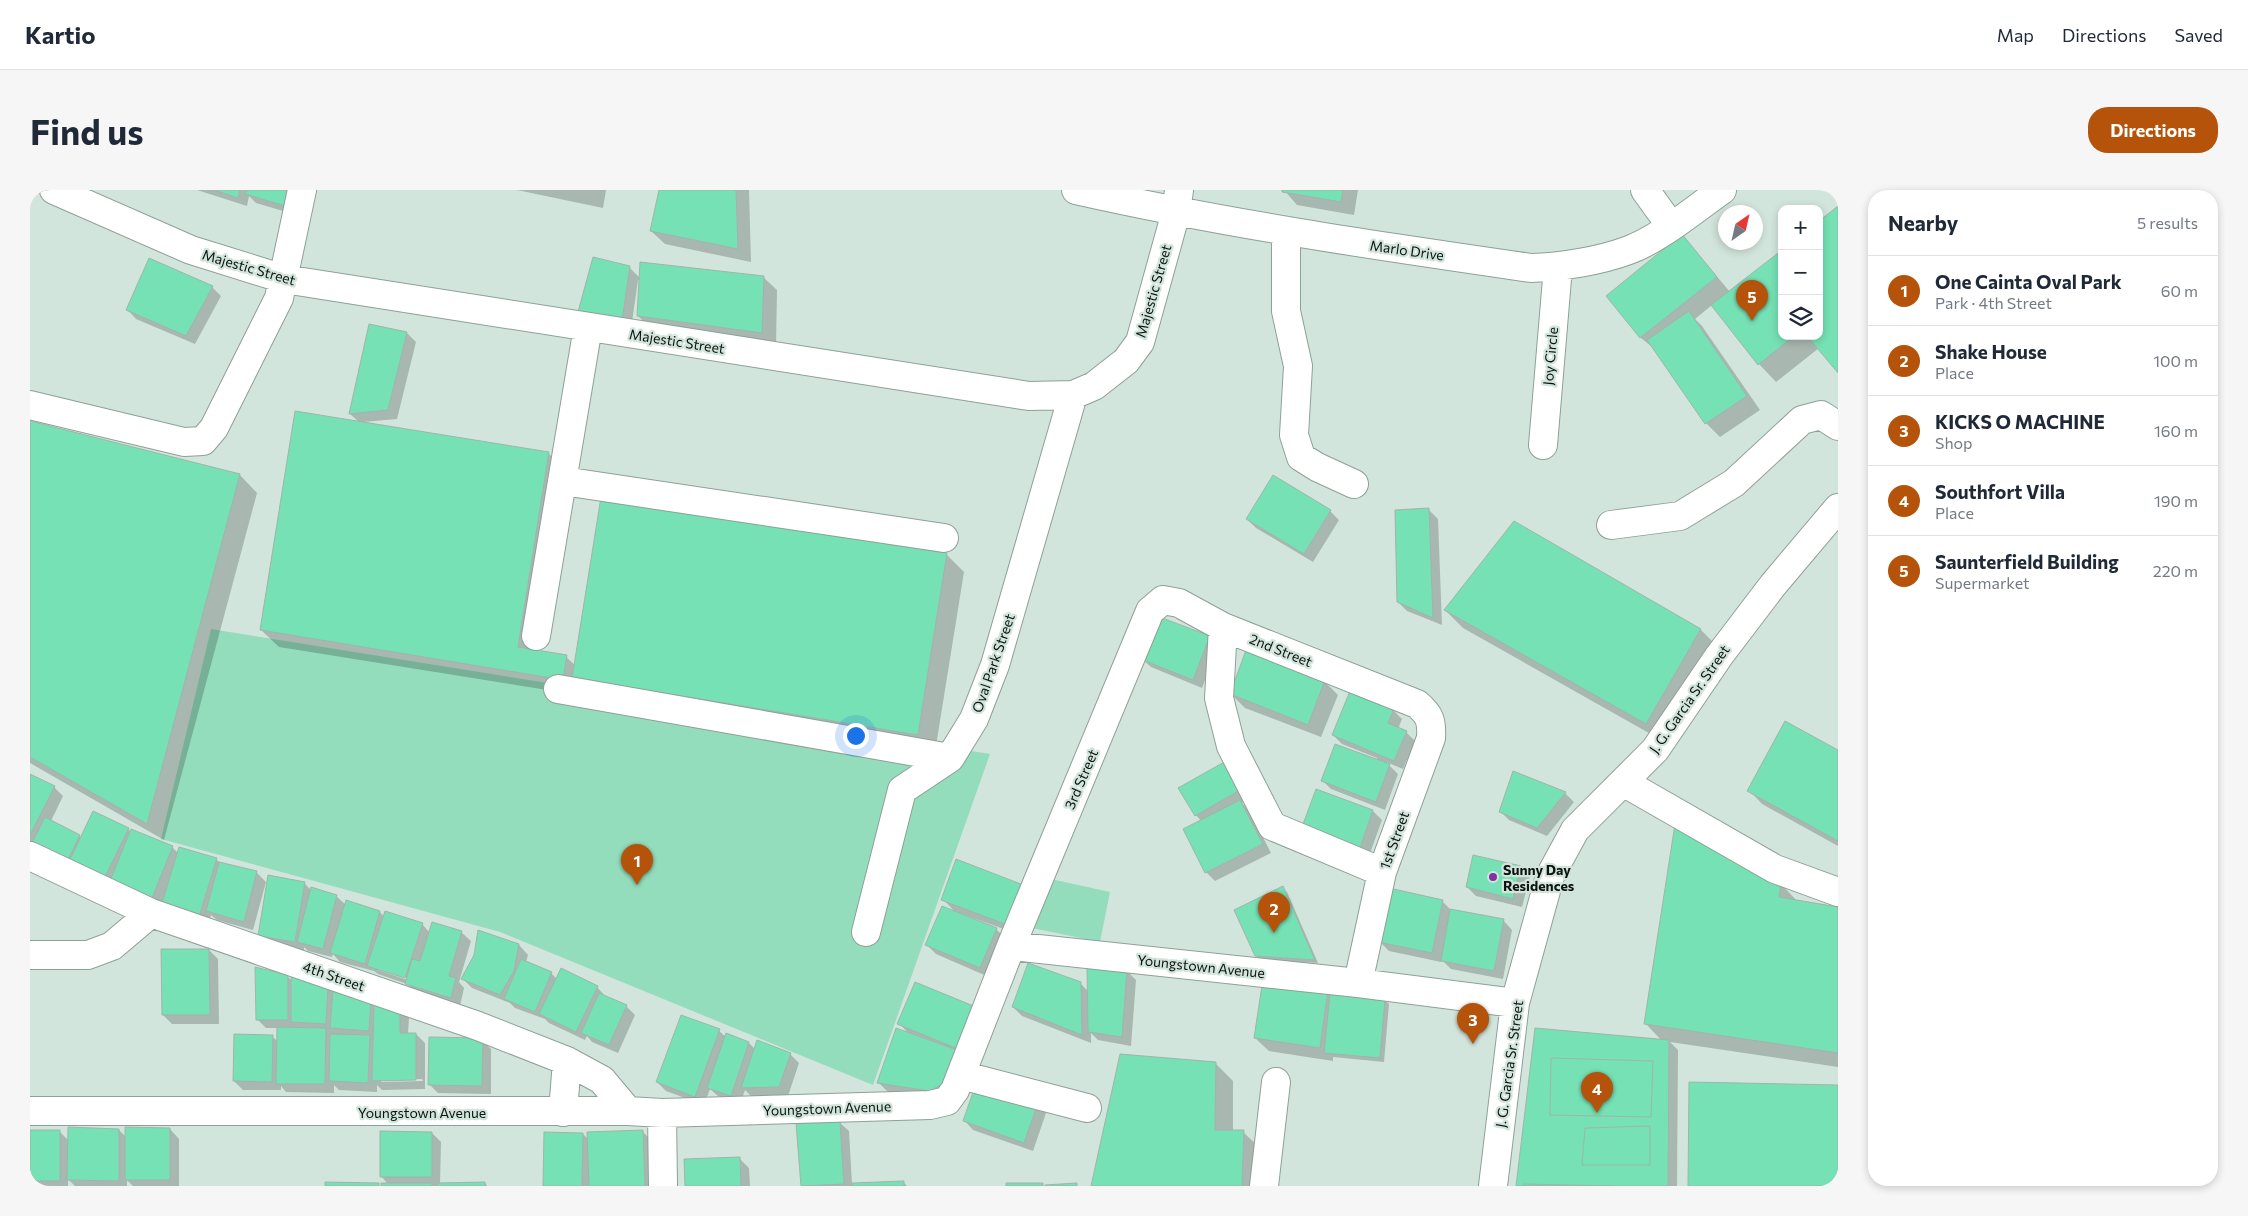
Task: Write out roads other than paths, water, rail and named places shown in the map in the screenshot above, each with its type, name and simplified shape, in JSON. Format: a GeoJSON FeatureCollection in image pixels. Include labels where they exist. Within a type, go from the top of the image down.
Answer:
{"type":"FeatureCollection","features":[{"type":"Feature","properties":{"kind":"street","name":"Majestic Street"},"geometry":{"type":"LineString","coordinates":[[54,190],[191,250],[284,279],[1029,396],[1072,395],[1094,386],[1126,361],[1140,342],[1178,201]]}},
{"type":"Feature","properties":{"kind":"street"},"geometry":{"type":"LineString","coordinates":[[30,405],[184,442],[203,441],[214,428],[279,298],[302,190]]}},
{"type":"Feature","properties":{"kind":"street","name":"Marlo Drive"},"geometry":{"type":"LineString","coordinates":[[1076,190],[1178,201],[1286,232],[1531,268],[1558,268],[1629,250],[1671,226],[1722,190]]}},
{"type":"Feature","properties":{"kind":"street"},"geometry":{"type":"LineString","coordinates":[[1645,190],[1671,226]]}},
{"type":"Feature","properties":{"kind":"street"},"geometry":{"type":"LineString","coordinates":[[1286,232],[1286,311],[1298,366],[1294,435],[1301,456],[1317,467],[1354,484]]}},
{"type":"Feature","properties":{"kind":"street","name":"Joy Circle"},"geometry":{"type":"LineString","coordinates":[[1543,445],[1558,268]]}},
{"type":"Feature","properties":{"kind":"street"},"geometry":{"type":"LineString","coordinates":[[536,636],[588,327]]}},
{"type":"Feature","properties":{"kind":"street","name":"Oval Park Street"},"geometry":{"type":"LineString","coordinates":[[866,932],[902,790],[950,758],[974,719],[995,664],[1072,395]]}},
{"type":"Feature","properties":{"kind":"street"},"geometry":{"type":"LineString","coordinates":[[1611,525],[1680,516],[1734,483],[1802,420],[1821,415],[1838,426]]}},
{"type":"Feature","properties":{"kind":"street"},"geometry":{"type":"LineString","coordinates":[[563,480],[944,538]]}},
{"type":"Feature","properties":{"kind":"street","name":"J. G. Garcia Sr. Street"},"geometry":{"type":"LineString","coordinates":[[1493,1186],[1515,1003],[1550,876],[1574,830],[1655,750],[1719,656],[1773,586],[1833,526]]}},
{"type":"Feature","properties":{"kind":"street","name":"2nd Street"},"geometry":{"type":"LineString","coordinates":[[1150,611],[1163,600],[1179,603],[1223,627],[1417,704]]}},
{"type":"Feature","properties":{"kind":"street","name":"3rd Street"},"geometry":{"type":"LineString","coordinates":[[1011,946],[1150,611]]}},
{"type":"Feature","properties":{"kind":"street"},"geometry":{"type":"LineString","coordinates":[[1223,627],[1219,698],[1231,746],[1272,826],[1382,872]]}},
{"type":"Feature","properties":{"kind":"street"},"geometry":{"type":"LineString","coordinates":[[558,689],[950,758]]}},
{"type":"Feature","properties":{"kind":"street","name":"1st Street"},"geometry":{"type":"LineString","coordinates":[[1358,983],[1382,872],[1431,738],[1432,723],[1426,712],[1417,704]]}},
{"type":"Feature","properties":{"kind":"street"},"geometry":{"type":"LineString","coordinates":[[1623,782],[1775,868],[1838,892]]}},
{"type":"Feature","properties":{"kind":"street","name":"4th Street"},"geometry":{"type":"LineString","coordinates":[[30,856],[151,913],[478,1026],[567,1060],[602,1080],[628,1110]]}},
{"type":"Feature","properties":{"kind":"street"},"geometry":{"type":"LineString","coordinates":[[112,946],[117,897]]}},
{"type":"Feature","properties":{"kind":"street"},"geometry":{"type":"LineString","coordinates":[[30,955],[88,955],[112,946],[151,913]]}},
{"type":"Feature","properties":{"kind":"street","name":"Youngstown Avenue"},"geometry":{"type":"LineString","coordinates":[[30,1111],[563,1112],[628,1110],[662,1113],[930,1105],[947,1101],[955,1090],[1011,946],[1358,983],[1515,1003]]}},
{"type":"Feature","properties":{"kind":"street"},"geometry":{"type":"LineString","coordinates":[[563,1112],[567,1060]]}},
{"type":"Feature","properties":{"kind":"street"},"geometry":{"type":"LineString","coordinates":[[961,1074],[1087,1108]]}},
{"type":"Feature","properties":{"kind":"street"},"geometry":{"type":"LineString","coordinates":[[1264,1186],[1276,1082]]}},
{"type":"Feature","properties":{"kind":"street"},"geometry":{"type":"LineString","coordinates":[[662,1113],[663,1186]]}},
{"type":"Feature","properties":{"kind":"place","name":"Saunterfield Building"},"geometry":{"type":"Point","coordinates":[1752,321]}},
{"type":"Feature","properties":{"kind":"place","name":"Sunny Day Residences"},"geometry":{"type":"Point","coordinates":[1493,877]}},
{"type":"Feature","properties":{"kind":"place","name":"One Cainta Oval Park"},"geometry":{"type":"Point","coordinates":[637,885]}},
{"type":"Feature","properties":{"kind":"place","name":"Shake House"},"geometry":{"type":"Point","coordinates":[1274,933]}},
{"type":"Feature","properties":{"kind":"place","name":"KICKS O MACHINE"},"geometry":{"type":"Point","coordinates":[1473,1044]}},
{"type":"Feature","properties":{"kind":"place","name":"Southfort Villa"},"geometry":{"type":"Point","coordinates":[1597,1113]}}]}
